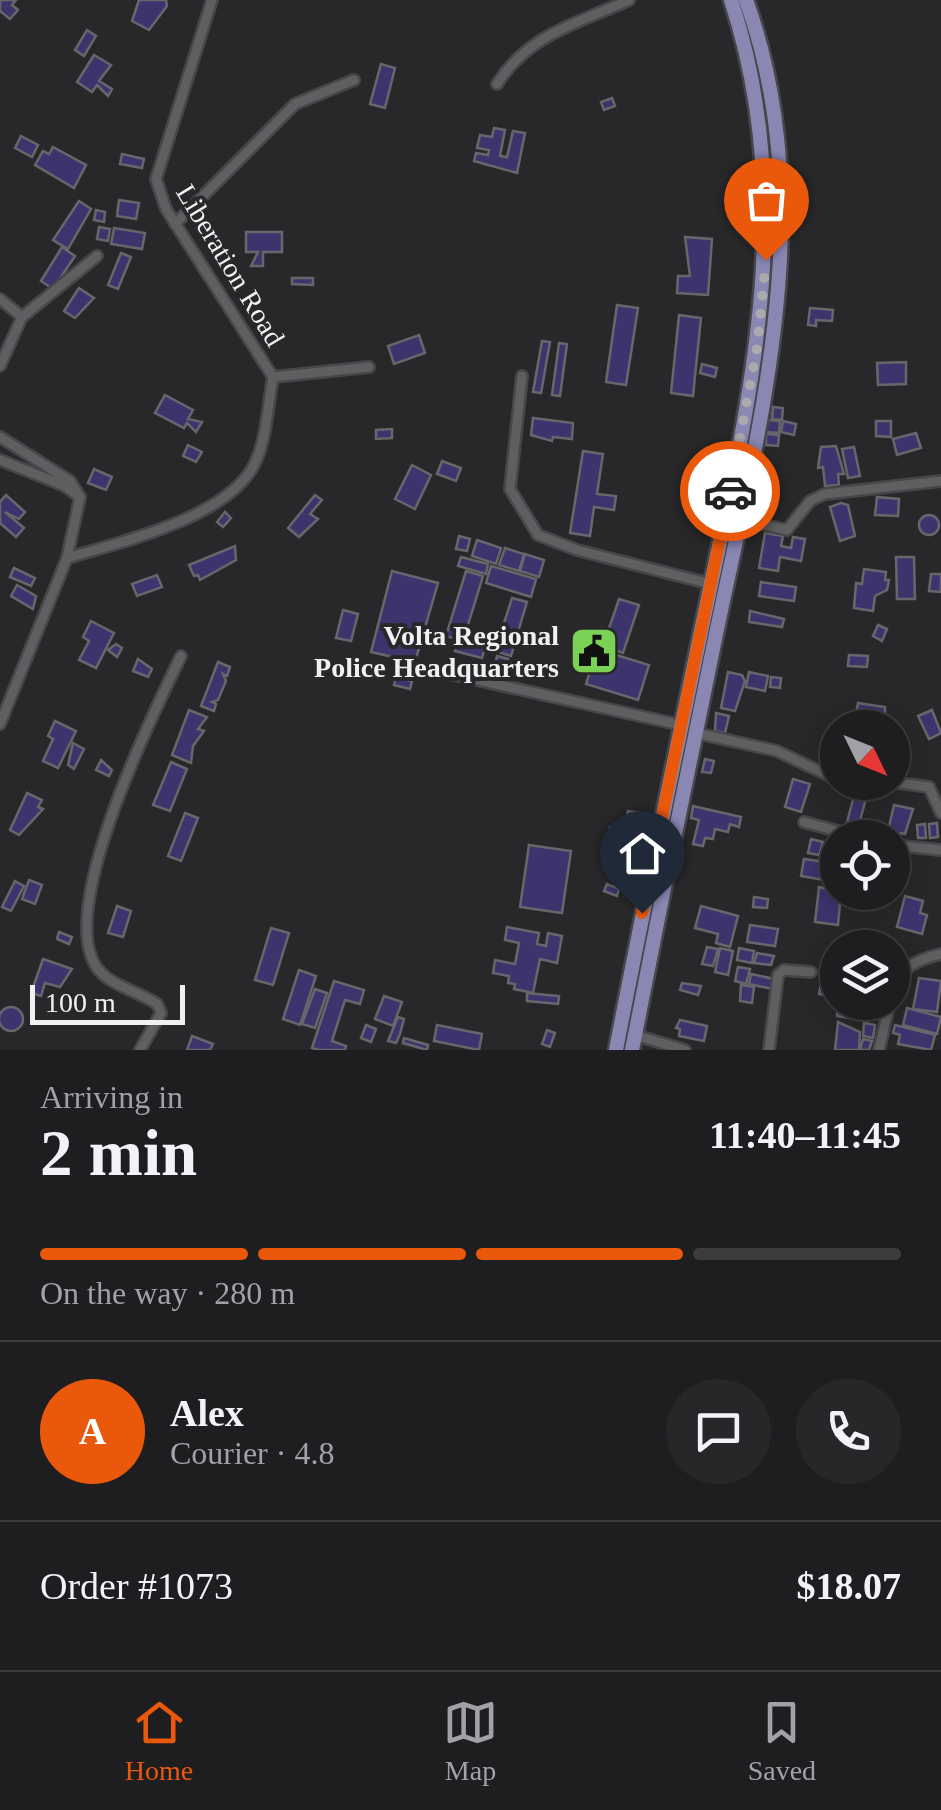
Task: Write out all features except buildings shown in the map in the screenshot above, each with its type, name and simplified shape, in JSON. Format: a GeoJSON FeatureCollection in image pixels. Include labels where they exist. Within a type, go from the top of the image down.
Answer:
{"type":"FeatureCollection","features":[{"type":"Feature","properties":{"kind":"main road"},"geometry":{"type":"LineString","coordinates":[[633,1043],[711,584],[754,365],[766,260],[762,130],[754,79],[730,0]]}},
{"type":"Feature","properties":{"kind":"main road"},"geometry":{"type":"LineString","coordinates":[[616,1050],[740,519],[772,350],[782,261],[777,128],[769,76],[746,0]]}},
{"type":"Feature","properties":{"kind":"street","name":"Liberation Road"},"geometry":{"type":"LineString","coordinates":[[67,558],[142,538],[240,486],[258,455],[273,377],[175,224],[156,179],[212,0]]}},
{"type":"Feature","properties":{"kind":"street"},"geometry":{"type":"LineString","coordinates":[[496,84],[515,56],[536,42],[628,0]]}},
{"type":"Feature","properties":{"kind":"street"},"geometry":{"type":"LineString","coordinates":[[175,224],[295,104],[354,80]]}},
{"type":"Feature","properties":{"kind":"street"},"geometry":{"type":"LineString","coordinates":[[0,366],[22,317],[97,256]]}},
{"type":"Feature","properties":{"kind":"street"},"geometry":{"type":"LineString","coordinates":[[0,299],[22,317]]}},
{"type":"Feature","properties":{"kind":"street"},"geometry":{"type":"LineString","coordinates":[[273,377],[369,367]]}},
{"type":"Feature","properties":{"kind":"street"},"geometry":{"type":"LineString","coordinates":[[522,376],[510,488],[538,535],[577,550],[711,584]]}},
{"type":"Feature","properties":{"kind":"street"},"geometry":{"type":"LineString","coordinates":[[0,437],[70,480],[80,497],[67,558],[4,705],[0,724]]}},
{"type":"Feature","properties":{"kind":"street"},"geometry":{"type":"LineString","coordinates":[[0,460],[65,486],[80,497]]}},
{"type":"Feature","properties":{"kind":"street"},"geometry":{"type":"LineString","coordinates":[[740,519],[788,530],[810,501],[825,494],[941,482]]}},
{"type":"Feature","properties":{"kind":"street"},"geometry":{"type":"LineString","coordinates":[[140,1050],[161,1014],[158,1004],[98,970],[88,949],[88,918],[94,879],[131,760],[181,656]]}},
{"type":"Feature","properties":{"kind":"street"},"geometry":{"type":"LineString","coordinates":[[450,674],[778,751],[820,771]]}},
{"type":"Feature","properties":{"kind":"street"},"geometry":{"type":"LineString","coordinates":[[910,785],[929,788],[941,813]]}},
{"type":"Feature","properties":{"kind":"street"},"geometry":{"type":"LineString","coordinates":[[804,822],[820,826]]}},
{"type":"Feature","properties":{"kind":"street"},"geometry":{"type":"LineString","coordinates":[[910,847],[941,850]]}},
{"type":"Feature","properties":{"kind":"street"},"geometry":{"type":"LineString","coordinates":[[910,968],[941,954]]}},
{"type":"Feature","properties":{"kind":"street"},"geometry":{"type":"LineString","coordinates":[[769,1050],[778,976],[784,970],[810,972]]}},
{"type":"Feature","properties":{"kind":"street"},"geometry":{"type":"LineString","coordinates":[[879,1050],[886,1020]]}},
{"type":"Feature","properties":{"kind":"street"},"geometry":{"type":"LineString","coordinates":[[633,1043],[686,1050]]}},
{"type":"Feature","properties":{"kind":"way so far"},"geometry":{"type":"LineString","coordinates":[[730,491],[757,348],[766,260]]}},
{"type":"Feature","properties":{"kind":"place","name":"Volta Regional Police Headquarters"},"geometry":{"type":"Point","coordinates":[594,651]}},
{"type":"Feature","properties":{"kind":"route"},"geometry":{"type":"LineString","coordinates":[[642,913],[730,491]]}}]}
